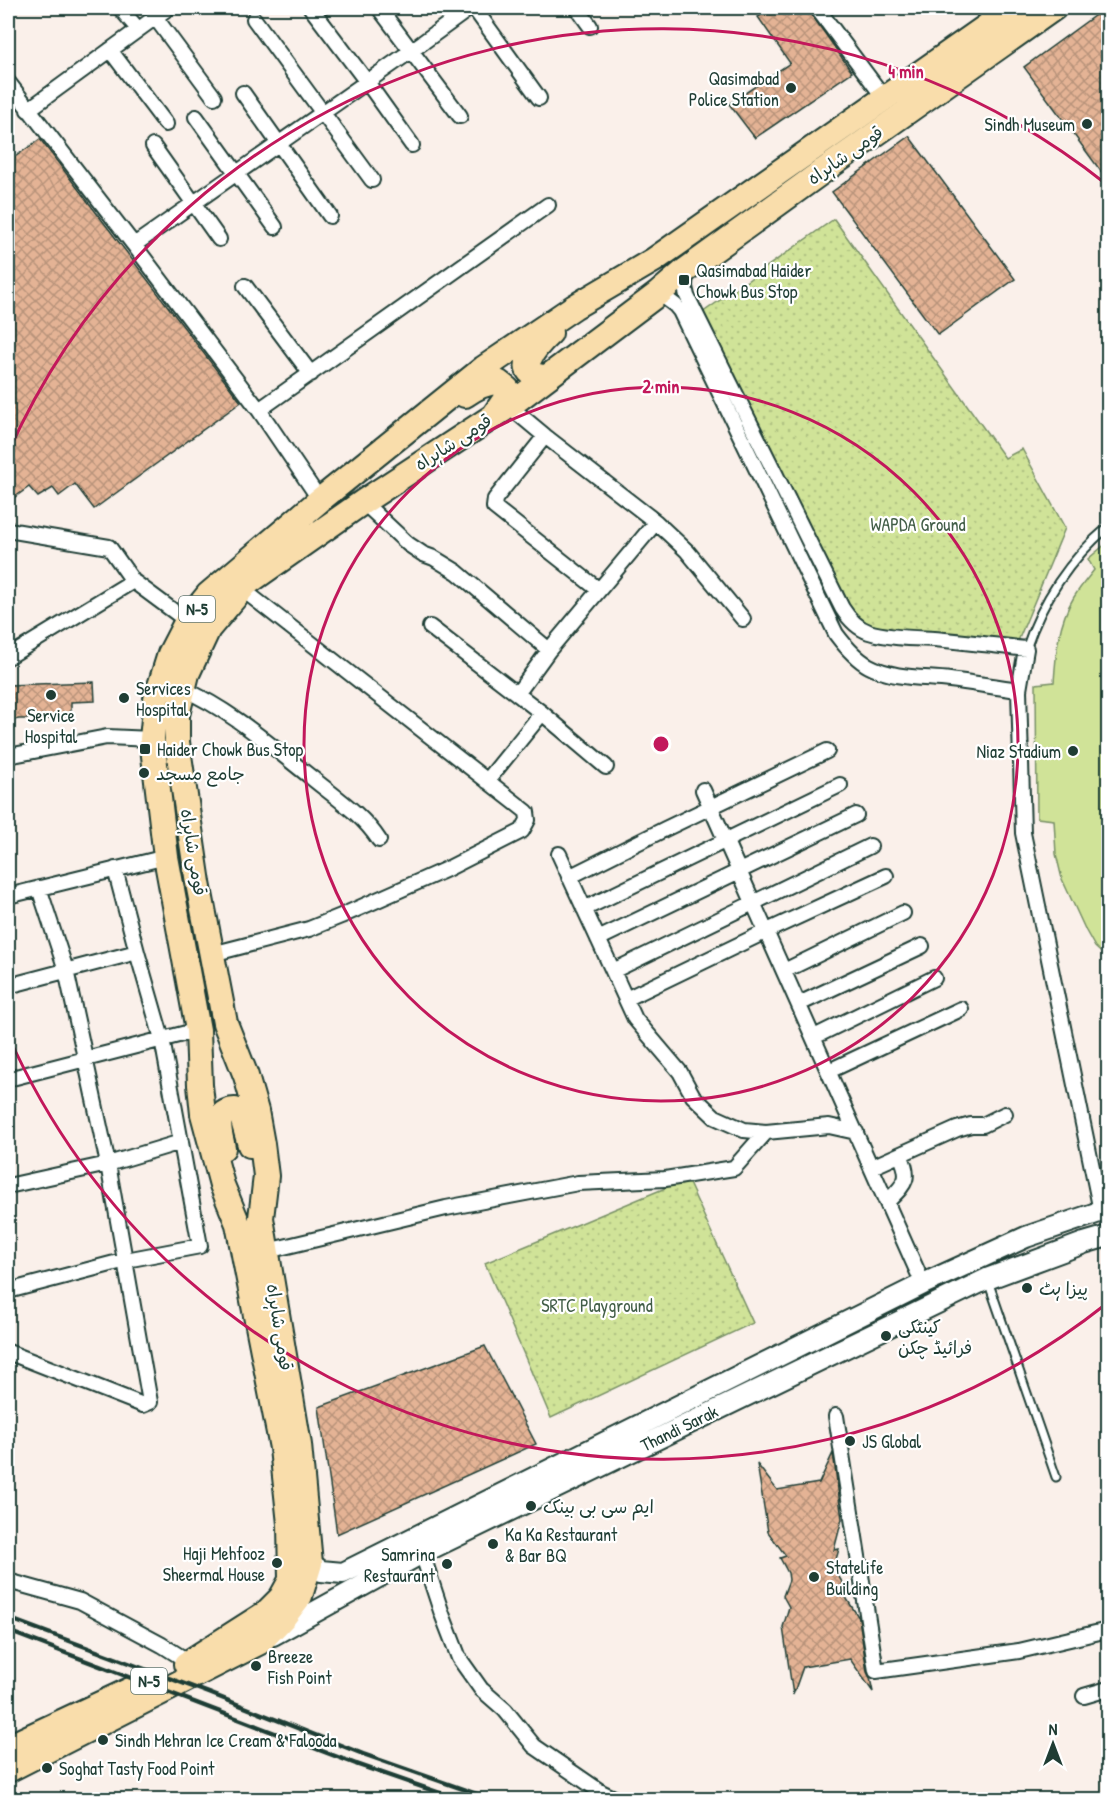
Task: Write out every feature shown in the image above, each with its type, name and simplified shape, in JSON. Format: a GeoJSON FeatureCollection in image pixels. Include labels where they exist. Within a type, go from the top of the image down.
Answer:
{"type":"FeatureCollection","features":[{"type":"Feature","properties":{"kind":"highway","name":"قومی شاہراہ"},"geometry":{"type":"LineString","coordinates":[[10,1760],[189,1662],[266,1613],[281,1598],[291,1580],[290,1524],[282,1448],[250,1221],[266,1176],[256,1111],[246,1076],[225,1023],[198,883],[177,742],[177,715],[187,674],[208,628],[246,584],[363,502],[501,411],[659,293],[686,270],[1054,8]]}},
{"type":"Feature","properties":{"kind":"highway","name":"قومی شاہراہ"},"geometry":{"type":"LineString","coordinates":[[10,1760],[260,1642],[300,1596],[310,1563],[299,1445],[267,1251],[250,1221],[222,1185],[203,1114],[198,1030],[166,857],[152,739],[156,699],[170,654],[187,621],[208,595],[320,500],[483,368],[589,298],[654,260],[885,99],[997,11]]}},
{"type":"Feature","properties":{"kind":"highway"},"geometry":{"type":"LineString","coordinates":[[547,377],[531,374],[528,368],[529,356],[546,337],[589,298]]}},
{"type":"Feature","properties":{"kind":"highway"},"geometry":{"type":"LineString","coordinates":[[399,435],[476,388],[491,382],[498,382],[507,389],[501,411]]}},
{"type":"Feature","properties":{"kind":"highway"},"geometry":{"type":"LineString","coordinates":[[156,699],[182,697]]}},
{"type":"Feature","properties":{"kind":"main road","name":"Thandi Sarak"},"geometry":{"type":"LineString","coordinates":[[310,1563],[321,1571],[343,1573],[922,1284],[1026,1237],[1105,1210]]}},
{"type":"Feature","properties":{"kind":"main road","name":"Thandi Sarak"},"geometry":{"type":"LineString","coordinates":[[260,1642],[422,1553],[987,1279],[1108,1236]]}},
{"type":"Feature","properties":{"kind":"street"},"geometry":{"type":"LineString","coordinates":[[120,8],[138,29]]}},
{"type":"Feature","properties":{"kind":"street"},"geometry":{"type":"LineString","coordinates":[[28,110],[168,8]]}},
{"type":"Feature","properties":{"kind":"street"},"geometry":{"type":"LineString","coordinates":[[311,8],[412,145]]}},
{"type":"Feature","properties":{"kind":"street"},"geometry":{"type":"LineString","coordinates":[[380,8],[460,116]]}},
{"type":"Feature","properties":{"kind":"street"},"geometry":{"type":"LineString","coordinates":[[134,245],[472,8],[539,98]]}},
{"type":"Feature","properties":{"kind":"street"},"geometry":{"type":"LineString","coordinates":[[577,8],[590,26]]}},
{"type":"Feature","properties":{"kind":"street"},"geometry":{"type":"LineString","coordinates":[[816,8],[885,99]]}},
{"type":"Feature","properties":{"kind":"street"},"geometry":{"type":"LineString","coordinates":[[155,16],[214,98]]}},
{"type":"Feature","properties":{"kind":"street"},"geometry":{"type":"LineString","coordinates":[[254,19],[372,180]]}},
{"type":"Feature","properties":{"kind":"street"},"geometry":{"type":"LineString","coordinates":[[110,50],[166,124]]}},
{"type":"Feature","properties":{"kind":"street"},"geometry":{"type":"LineString","coordinates":[[8,82],[259,411],[320,500]]}},
{"type":"Feature","properties":{"kind":"street"},"geometry":{"type":"LineString","coordinates":[[243,93],[330,216]]}},
{"type":"Feature","properties":{"kind":"street"},"geometry":{"type":"LineString","coordinates":[[196,117],[275,227]]}},
{"type":"Feature","properties":{"kind":"street"},"geometry":{"type":"LineString","coordinates":[[153,146],[219,239]]}},
{"type":"Feature","properties":{"kind":"street"},"geometry":{"type":"LineString","coordinates":[[259,411],[548,205]]}},
{"type":"Feature","properties":{"kind":"street"},"geometry":{"type":"LineString","coordinates":[[686,270],[687,296],[849,619],[870,632],[1026,649],[1019,690],[1023,833],[1095,1184],[1105,1210]]}},
{"type":"Feature","properties":{"kind":"street"},"geometry":{"type":"LineString","coordinates":[[245,286],[311,374]]}},
{"type":"Feature","properties":{"kind":"street"},"geometry":{"type":"LineString","coordinates":[[659,293],[680,311],[841,641],[868,666],[881,671],[1019,690]]}},
{"type":"Feature","properties":{"kind":"street"},"geometry":{"type":"LineString","coordinates":[[501,411],[545,436],[656,522],[687,551],[743,619]]}},
{"type":"Feature","properties":{"kind":"street"},"geometry":{"type":"LineString","coordinates":[[545,436],[495,499],[494,507],[599,590]]}},
{"type":"Feature","properties":{"kind":"street"},"geometry":{"type":"LineString","coordinates":[[363,502],[408,544],[457,572],[549,650]]}},
{"type":"Feature","properties":{"kind":"street"},"geometry":{"type":"LineString","coordinates":[[517,694],[549,650],[656,522]]}},
{"type":"Feature","properties":{"kind":"street"},"geometry":{"type":"LineString","coordinates":[[8,530],[109,547],[133,581],[187,621]]}},
{"type":"Feature","properties":{"kind":"street"},"geometry":{"type":"LineString","coordinates":[[8,657],[133,581]]}},
{"type":"Feature","properties":{"kind":"street"},"geometry":{"type":"LineString","coordinates":[[212,954],[309,929],[341,916],[522,831],[528,820],[527,812],[242,589]]}},
{"type":"Feature","properties":{"kind":"street"},"geometry":{"type":"LineString","coordinates":[[430,627],[542,713],[606,767]]}},
{"type":"Feature","properties":{"kind":"street"},"geometry":{"type":"LineString","coordinates":[[182,697],[207,699],[263,739],[361,817],[379,840]]}},
{"type":"Feature","properties":{"kind":"street"},"geometry":{"type":"LineString","coordinates":[[487,781],[542,713]]}},
{"type":"Feature","properties":{"kind":"street"},"geometry":{"type":"LineString","coordinates":[[8,756],[107,737],[152,739]]}},
{"type":"Feature","properties":{"kind":"street"},"geometry":{"type":"LineString","coordinates":[[569,877],[827,752]]}},
{"type":"Feature","properties":{"kind":"street"},"geometry":{"type":"LineString","coordinates":[[584,909],[840,785]]}},
{"type":"Feature","properties":{"kind":"street"},"geometry":{"type":"LineString","coordinates":[[703,790],[922,1284]]}},
{"type":"Feature","properties":{"kind":"street"},"geometry":{"type":"LineString","coordinates":[[598,939],[856,815]]}},
{"type":"Feature","properties":{"kind":"street"},"geometry":{"type":"LineString","coordinates":[[613,971],[870,846]]}},
{"type":"Feature","properties":{"kind":"street"},"geometry":{"type":"LineString","coordinates":[[559,854],[635,1020],[680,1072],[693,1096],[715,1118],[744,1130],[766,1132],[829,1126],[856,1132]]}},
{"type":"Feature","properties":{"kind":"street"},"geometry":{"type":"LineString","coordinates":[[8,896],[166,857]]}},
{"type":"Feature","properties":{"kind":"street"},"geometry":{"type":"LineString","coordinates":[[8,1290],[126,1260],[200,1246],[162,1039],[115,869]]}},
{"type":"Feature","properties":{"kind":"street"},"geometry":{"type":"LineString","coordinates":[[626,999],[886,876]]}},
{"type":"Feature","properties":{"kind":"street"},"geometry":{"type":"LineString","coordinates":[[8,1352],[143,1405],[150,1402],[108,1164],[66,970],[39,888]]}},
{"type":"Feature","properties":{"kind":"street"},"geometry":{"type":"LineString","coordinates":[[784,971],[903,913]]}},
{"type":"Feature","properties":{"kind":"street"},"geometry":{"type":"LineString","coordinates":[[799,1004],[922,946]]}},
{"type":"Feature","properties":{"kind":"street"},"geometry":{"type":"LineString","coordinates":[[8,986],[137,952]]}},
{"type":"Feature","properties":{"kind":"street"},"geometry":{"type":"LineString","coordinates":[[814,1036],[934,978]]}},
{"type":"Feature","properties":{"kind":"street"},"geometry":{"type":"LineString","coordinates":[[829,1071],[961,1009]]}},
{"type":"Feature","properties":{"kind":"street"},"geometry":{"type":"LineString","coordinates":[[8,1079],[198,1030]]}},
{"type":"Feature","properties":{"kind":"street"},"geometry":{"type":"LineString","coordinates":[[872,1167],[957,1129],[971,1125],[984,1125],[1005,1114]]}},
{"type":"Feature","properties":{"kind":"street"},"geometry":{"type":"LineString","coordinates":[[267,1251],[446,1208],[578,1183],[665,1179],[734,1168],[766,1132]]}},
{"type":"Feature","properties":{"kind":"street"},"geometry":{"type":"LineString","coordinates":[[8,1186],[108,1164],[181,1142]]}},
{"type":"Feature","properties":{"kind":"street"},"geometry":{"type":"LineString","coordinates":[[887,1202],[907,1177],[900,1155]]}},
{"type":"Feature","properties":{"kind":"street"},"geometry":{"type":"LineString","coordinates":[[1095,1184],[1108,1178]]}},
{"type":"Feature","properties":{"kind":"street"},"geometry":{"type":"LineString","coordinates":[[836,1416],[876,1671],[1018,1650],[1108,1630]]}},
{"type":"Feature","properties":{"kind":"street"},"geometry":{"type":"LineString","coordinates":[[422,1553],[459,1658],[481,1689],[505,1710],[534,1746],[601,1792],[618,1800]]}},
{"type":"Feature","properties":{"kind":"street"},"geometry":{"type":"LineString","coordinates":[[8,1581],[80,1601],[189,1662]]}},
{"type":"Feature","properties":{"kind":"street"},"geometry":{"type":"LineString","coordinates":[[1084,1696],[1108,1689]]}},
{"type":"Feature","properties":{"kind":"lane"},"geometry":{"type":"LineString","coordinates":[[1026,649],[1043,609],[1070,565],[1108,526]]}},
{"type":"Feature","properties":{"kind":"lane"},"geometry":{"type":"LineString","coordinates":[[987,1279],[1056,1477]]}},
{"type":"Feature","properties":{"kind":"green space","name":"WAPDA Ground"},"geometry":{"type":"Polygon","coordinates":[[[834,219],[1005,458],[1022,449],[1065,528],[1018,641],[847,627],[702,313],[834,219]]]}},
{"type":"Feature","properties":{"kind":"green space","name":"Niaz Stadium"},"geometry":{"type":"Polygon","coordinates":[[[1108,542],[1108,959],[1095,947],[1062,879],[1056,854],[1054,820],[1037,818],[1036,684],[1054,682],[1057,649],[1064,617],[1076,593],[1094,570],[1088,559],[1108,542]]]}},
{"type":"Feature","properties":{"kind":"green space","name":"SRTC Playground"},"geometry":{"type":"Polygon","coordinates":[[[687,1179],[753,1323],[551,1418],[485,1263],[687,1179]]]}},
{"type":"Feature","properties":{"kind":"building","name":"Qasimabad Police Station"},"geometry":{"type":"Polygon","coordinates":[[[772,8],[807,8],[852,72],[755,138],[729,104],[790,63],[758,17],[772,8]]]}},
{"type":"Feature","properties":{"kind":"building","name":"Sindh Museum"},"geometry":{"type":"Polygon","coordinates":[[[1108,8],[1108,181],[1024,67],[1108,8]]]}},
{"type":"Feature","properties":{"kind":"building"},"geometry":{"type":"Polygon","coordinates":[[[909,136],[1015,279],[938,335],[832,192],[909,136]]]}},
{"type":"Feature","properties":{"kind":"building"},"geometry":{"type":"Polygon","coordinates":[[[40,139],[241,402],[94,509],[75,484],[59,496],[53,488],[38,497],[29,487],[8,502],[8,162],[40,139]]]}},
{"type":"Feature","properties":{"kind":"building","name":"Service Hospital"},"geometry":{"type":"Polygon","coordinates":[[[94,682],[95,701],[71,702],[71,719],[8,721],[8,685],[94,682]]]}},
{"type":"Feature","properties":{"kind":"building"},"geometry":{"type":"Polygon","coordinates":[[[485,1346],[536,1444],[337,1534],[319,1407],[485,1346]]]}},
{"type":"Feature","properties":{"kind":"building","name":"Statelife Building"},"geometry":{"type":"Polygon","coordinates":[[[833,1453],[842,1519],[834,1550],[839,1549],[835,1563],[836,1572],[845,1587],[840,1588],[859,1618],[867,1672],[873,1692],[850,1659],[803,1667],[793,1695],[783,1627],[789,1607],[783,1596],[789,1580],[780,1558],[786,1556],[768,1532],[757,1464],[777,1490],[819,1483],[833,1453]]]}},
{"type":"Feature","properties":{"kind":"railway"},"geometry":{"type":"LineString","coordinates":[[8,1618],[209,1693],[363,1754],[494,1800]]}},
{"type":"Feature","properties":{"kind":"railway"},"geometry":{"type":"LineString","coordinates":[[8,1631],[356,1764],[460,1800]]}},
{"type":"Feature","properties":{"kind":"place","name":"Qasimabad Police Station"},"geometry":{"type":"Point","coordinates":[791,88]}},
{"type":"Feature","properties":{"kind":"place","name":"Sindh Museum"},"geometry":{"type":"Point","coordinates":[1087,124]}},
{"type":"Feature","properties":{"kind":"place","name":"Qasimabad Haider Chowk Bus Stop"},"geometry":{"type":"Point","coordinates":[684,280]}},
{"type":"Feature","properties":{"kind":"place","name":"Service Hospital"},"geometry":{"type":"Point","coordinates":[51,695]}},
{"type":"Feature","properties":{"kind":"place","name":"Services Hospital"},"geometry":{"type":"Point","coordinates":[124,698]}},
{"type":"Feature","properties":{"kind":"place","name":"Haider Chowk Bus Stop"},"geometry":{"type":"Point","coordinates":[145,749]}},
{"type":"Feature","properties":{"kind":"place","name":"Niaz Stadium"},"geometry":{"type":"Point","coordinates":[1073,751]}},
{"type":"Feature","properties":{"kind":"place","name":"جامع مسجد"},"geometry":{"type":"Point","coordinates":[144,773]}},
{"type":"Feature","properties":{"kind":"place","name":"پیزا ہٹ"},"geometry":{"type":"Point","coordinates":[1027,1288]}},
{"type":"Feature","properties":{"kind":"place","name":"کینٹکی فرائیڈ چکن"},"geometry":{"type":"Point","coordinates":[886,1336]}},
{"type":"Feature","properties":{"kind":"place","name":"JS Global"},"geometry":{"type":"Point","coordinates":[850,1441]}},
{"type":"Feature","properties":{"kind":"place","name":"ایم سی بی بینک"},"geometry":{"type":"Point","coordinates":[531,1506]}},
{"type":"Feature","properties":{"kind":"place","name":"Ka Ka Restaurant & Bar BQ"},"geometry":{"type":"Point","coordinates":[493,1544]}},
{"type":"Feature","properties":{"kind":"place","name":"Haji Mehfooz Sheermal House"},"geometry":{"type":"Point","coordinates":[277,1563]}},
{"type":"Feature","properties":{"kind":"place","name":"Samrina Restaurant"},"geometry":{"type":"Point","coordinates":[447,1564]}},
{"type":"Feature","properties":{"kind":"place","name":"Statelife Building"},"geometry":{"type":"Point","coordinates":[814,1577]}},
{"type":"Feature","properties":{"kind":"place","name":"Breeze Fish Point"},"geometry":{"type":"Point","coordinates":[256,1666]}},
{"type":"Feature","properties":{"kind":"place","name":"Sindh Mehran Ice Cream & Falooda"},"geometry":{"type":"Point","coordinates":[103,1740]}},
{"type":"Feature","properties":{"kind":"place","name":"Soghat Tasty Food Point"},"geometry":{"type":"Point","coordinates":[47,1768]}}]}
